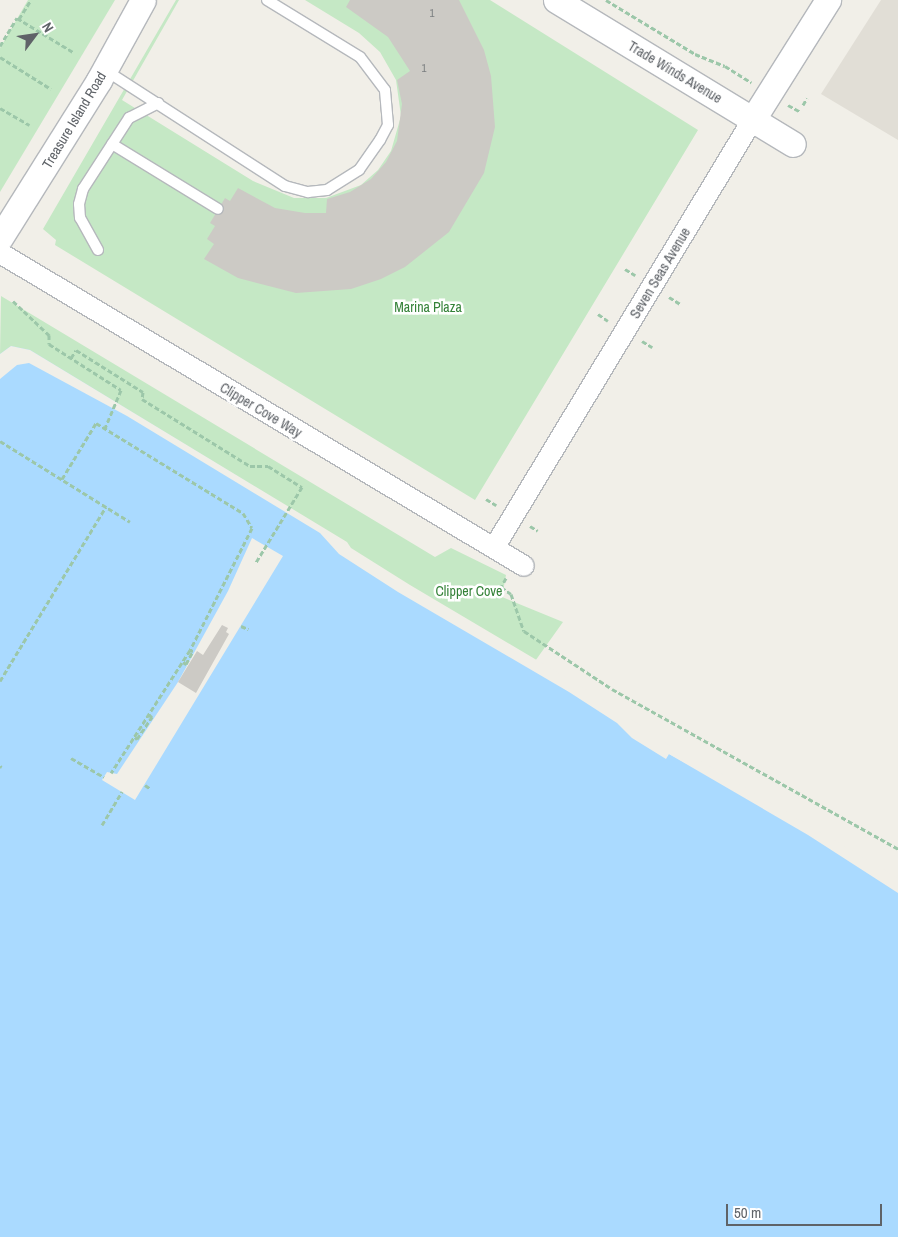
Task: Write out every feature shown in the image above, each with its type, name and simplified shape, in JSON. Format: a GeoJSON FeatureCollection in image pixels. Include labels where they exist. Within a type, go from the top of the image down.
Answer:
{"type":"FeatureCollection","features":[{"type":"Feature","properties":{"kind":"street","name":"Treasure Island Road"},"geometry":{"type":"LineString","coordinates":[[0,238],[105,70],[143,0]]}},
{"type":"Feature","properties":{"kind":"street","name":"Trade Winds Avenue"},"geometry":{"type":"LineString","coordinates":[[556,0],[794,144]]}},
{"type":"Feature","properties":{"kind":"street","name":"Seven Seas Avenue"},"geometry":{"type":"LineString","coordinates":[[494,548],[753,119],[828,0]]}},
{"type":"Feature","properties":{"kind":"street","name":"Clipper Cove Way"},"geometry":{"type":"LineString","coordinates":[[0,253],[494,548],[516,571]]}},
{"type":"Feature","properties":{"kind":"lane"},"geometry":{"type":"LineString","coordinates":[[105,70],[285,186],[308,192],[327,190],[359,170],[388,125],[385,90],[360,57],[267,0]]}},
{"type":"Feature","properties":{"kind":"lane"},"geometry":{"type":"LineString","coordinates":[[98,250],[86,234],[79,204],[83,189],[129,118],[158,103]]}},
{"type":"Feature","properties":{"kind":"lane"},"geometry":{"type":"LineString","coordinates":[[112,144],[218,209]]}},
{"type":"Feature","properties":{"kind":"path"},"geometry":{"type":"LineString","coordinates":[[0,46],[30,0]]}},
{"type":"Feature","properties":{"kind":"path"},"geometry":{"type":"LineString","coordinates":[[606,0],[695,54],[738,74]]}},
{"type":"Feature","properties":{"kind":"path"},"geometry":{"type":"LineString","coordinates":[[19,19],[73,52]]}},
{"type":"Feature","properties":{"kind":"path"},"geometry":{"type":"LineString","coordinates":[[0,58],[51,89]]}},
{"type":"Feature","properties":{"kind":"path"},"geometry":{"type":"LineString","coordinates":[[803,105],[808,98]]}},
{"type":"Feature","properties":{"kind":"path"},"geometry":{"type":"LineString","coordinates":[[0,108],[29,125]]}},
{"type":"Feature","properties":{"kind":"path"},"geometry":{"type":"LineString","coordinates":[[625,269],[637,276]]}},
{"type":"Feature","properties":{"kind":"path"},"geometry":{"type":"LineString","coordinates":[[669,296],[680,304]]}},
{"type":"Feature","properties":{"kind":"path"},"geometry":{"type":"LineString","coordinates":[[13,301],[49,335],[49,344],[121,390],[105,428]]}},
{"type":"Feature","properties":{"kind":"path"},"geometry":{"type":"LineString","coordinates":[[598,314],[610,322]]}},
{"type":"Feature","properties":{"kind":"path"},"geometry":{"type":"LineString","coordinates":[[642,341],[652,347]]}},
{"type":"Feature","properties":{"kind":"path"},"geometry":{"type":"LineString","coordinates":[[71,358],[76,350],[143,392],[142,399],[250,466],[268,466],[302,486],[255,564]]}},
{"type":"Feature","properties":{"kind":"path"},"geometry":{"type":"LineString","coordinates":[[62,479],[96,423],[243,513],[252,528],[190,650],[111,773]]}},
{"type":"Feature","properties":{"kind":"path"},"geometry":{"type":"LineString","coordinates":[[0,441],[130,522]]}},
{"type":"Feature","properties":{"kind":"path"},"geometry":{"type":"LineString","coordinates":[[486,499],[497,506]]}},
{"type":"Feature","properties":{"kind":"path"},"geometry":{"type":"LineString","coordinates":[[0,681],[106,507]]}},
{"type":"Feature","properties":{"kind":"path"},"geometry":{"type":"LineString","coordinates":[[530,526],[538,531]]}},
{"type":"Feature","properties":{"kind":"path"},"geometry":{"type":"LineString","coordinates":[[516,571],[501,586],[511,594],[524,631],[612,689],[898,849]]}},
{"type":"Feature","properties":{"kind":"path"},"geometry":{"type":"LineString","coordinates":[[241,626],[248,629]]}},
{"type":"Feature","properties":{"kind":"path"},"geometry":{"type":"LineString","coordinates":[[183,662],[186,664],[191,658],[193,651],[190,650]]}},
{"type":"Feature","properties":{"kind":"path"},"geometry":{"type":"LineString","coordinates":[[135,737],[137,739],[145,729],[152,717],[150,715]]}},
{"type":"Feature","properties":{"kind":"path"},"geometry":{"type":"LineString","coordinates":[[71,758],[104,777]]}},
{"type":"Feature","properties":{"kind":"path"},"geometry":{"type":"LineString","coordinates":[[145,785],[151,789]]}},
{"type":"Feature","properties":{"kind":"path"},"geometry":{"type":"LineString","coordinates":[[102,825],[122,792]]}},
{"type":"Feature","properties":{"kind":"shaded area"},"geometry":{"type":"Polygon","coordinates":[[[881,0],[898,0],[898,140],[821,94],[881,0]]]}},
{"type":"Feature","properties":{"kind":"green space"},"geometry":{"type":"Polygon","coordinates":[[[28,0],[115,0],[0,192],[0,48],[28,0]]]}},
{"type":"Feature","properties":{"kind":"green space","name":"Marina Plaza"},"geometry":{"type":"Polygon","coordinates":[[[176,0],[179,0],[122,100],[253,181],[294,198],[326,198],[361,185],[378,170],[391,151],[401,116],[396,80],[380,52],[359,33],[305,0],[490,0],[698,130],[475,500],[55,245],[56,240],[43,229],[176,0]]]}},
{"type":"Feature","properties":{"kind":"green space","name":"Clipper Cove"},"geometry":{"type":"Polygon","coordinates":[[[1,296],[435,557],[451,548],[506,575],[502,597],[563,622],[533,664],[0,355],[1,296]]]}},
{"type":"Feature","properties":{"kind":"water"},"geometry":{"type":"Polygon","coordinates":[[[11,346],[30,350],[344,541],[349,550],[669,754],[898,880],[898,1237],[0,1237],[0,354],[11,346]]]}},
{"type":"Feature","properties":{"kind":"pier"},"geometry":{"type":"Polygon","coordinates":[[[11,346],[30,350],[347,542],[351,548],[410,585],[599,697],[673,748],[672,753],[691,764],[697,759],[898,878],[898,893],[808,835],[669,754],[666,759],[632,738],[617,723],[569,692],[398,592],[339,554],[320,533],[127,416],[29,363],[17,365],[0,379],[0,354],[11,346]]]}},
{"type":"Feature","properties":{"kind":"pier"},"geometry":{"type":"Polygon","coordinates":[[[252,538],[283,556],[135,800],[102,780],[107,772],[117,774],[178,682],[228,591],[252,538]]]}},
{"type":"Feature","properties":{"kind":"building"},"geometry":{"type":"Polygon","coordinates":[[[350,0],[459,0],[484,50],[491,76],[495,127],[484,173],[449,232],[405,267],[381,279],[351,289],[296,293],[238,278],[204,259],[214,244],[207,239],[215,226],[210,223],[225,198],[230,201],[238,188],[275,208],[305,213],[326,213],[327,199],[350,192],[371,179],[386,162],[397,141],[402,104],[397,80],[410,71],[388,37],[346,7],[350,0]]]}},
{"type":"Feature","properties":{"kind":"building"},"geometry":{"type":"Polygon","coordinates":[[[222,625],[228,628],[226,632],[229,634],[196,693],[178,682],[197,651],[203,655],[222,625]]]}}]}
